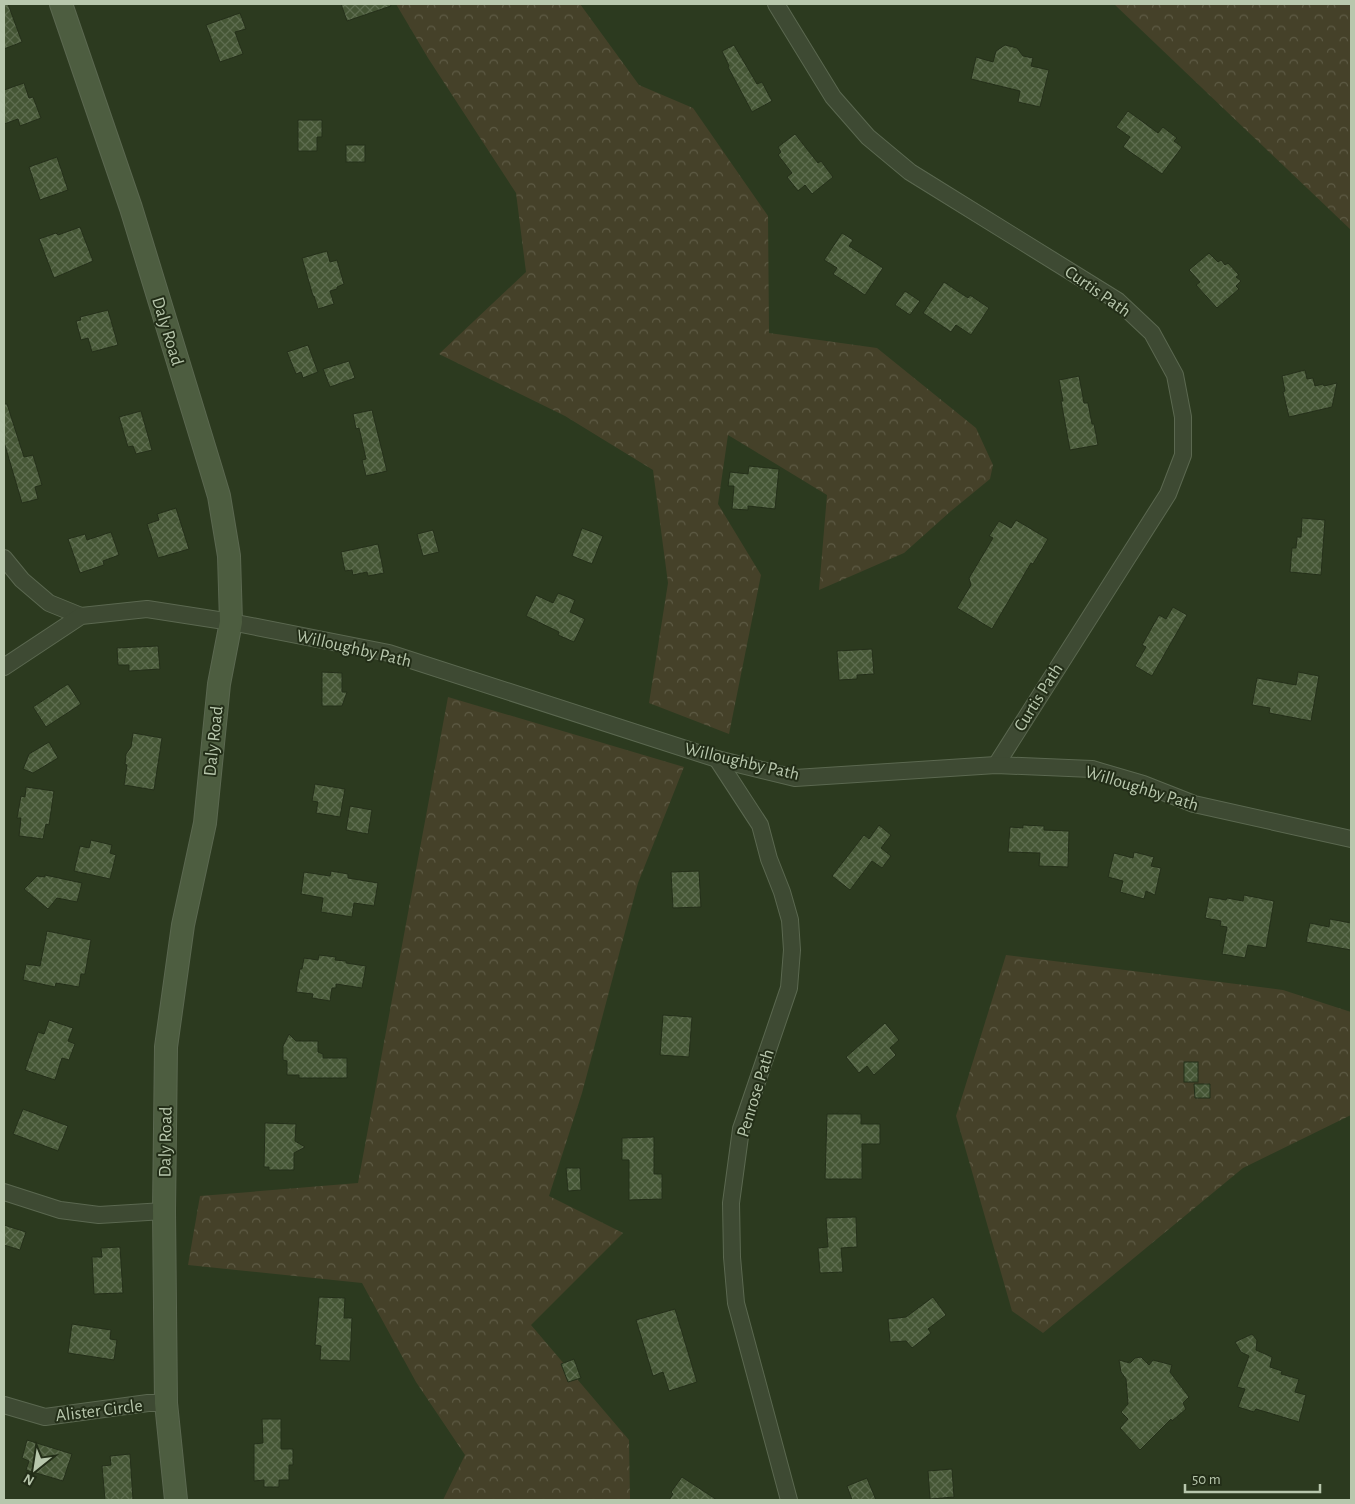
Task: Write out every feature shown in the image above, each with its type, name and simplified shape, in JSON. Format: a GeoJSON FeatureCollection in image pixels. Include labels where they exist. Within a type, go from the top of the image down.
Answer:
{"type":"FeatureCollection","features":[{"type":"Feature","properties":{"kind":"street","name":"Daly Road"},"geometry":{"type":"LineString","coordinates":[[61,4],[131,208],[219,496],[229,556],[231,622],[219,684],[205,823],[183,925],[166,1047],[164,1211],[166,1403],[176,1500]]}},
{"type":"Feature","properties":{"kind":"street","name":"Curtis Path"},"geometry":{"type":"LineString","coordinates":[[776,4],[833,97],[868,137],[910,172],[1118,301],[1152,333],[1175,375],[1183,417],[1182,455],[1168,494],[996,765]]}},
{"type":"Feature","properties":{"kind":"street"},"geometry":{"type":"LineString","coordinates":[[4,558],[22,580],[49,603],[81,616]]}},
{"type":"Feature","properties":{"kind":"street","name":"Willoughby Path"},"geometry":{"type":"LineString","coordinates":[[81,616],[147,609],[231,622],[389,653],[717,759],[796,778],[996,765],[1092,769],[1143,784],[1194,804],[1351,839]]}},
{"type":"Feature","properties":{"kind":"street"},"geometry":{"type":"LineString","coordinates":[[4,667],[81,616]]}},
{"type":"Feature","properties":{"kind":"street","name":"Penrose Path"},"geometry":{"type":"LineString","coordinates":[[717,759],[760,825],[769,859],[782,892],[790,920],[792,950],[789,988],[742,1129],[731,1203],[732,1258],[736,1303],[789,1500]]}},
{"type":"Feature","properties":{"kind":"street"},"geometry":{"type":"LineString","coordinates":[[4,1192],[60,1210],[99,1215],[164,1211]]}},
{"type":"Feature","properties":{"kind":"street","name":"Alister Circle"},"geometry":{"type":"LineString","coordinates":[[4,1405],[45,1417],[166,1403]]}},
{"type":"Feature","properties":{"kind":"green space"},"geometry":{"type":"Polygon","coordinates":[[[396,4],[580,4],[639,85],[693,108],[768,216],[769,333],[877,348],[976,428],[993,465],[990,479],[904,553],[819,590],[827,495],[728,435],[718,504],[761,575],[729,734],[649,703],[668,583],[653,470],[565,416],[439,354],[526,272],[516,193],[428,58],[396,4]]]}},
{"type":"Feature","properties":{"kind":"green space"},"geometry":{"type":"Polygon","coordinates":[[[1114,4],[1351,4],[1351,230],[1114,4]]]}},
{"type":"Feature","properties":{"kind":"green space"},"geometry":{"type":"Polygon","coordinates":[[[448,697],[684,767],[638,883],[582,1093],[549,1196],[623,1233],[531,1325],[629,1440],[630,1500],[443,1500],[465,1455],[416,1382],[362,1283],[188,1265],[200,1196],[358,1183],[448,697]]]}},
{"type":"Feature","properties":{"kind":"green space"},"geometry":{"type":"Polygon","coordinates":[[[1006,955],[1283,990],[1351,1012],[1351,1115],[1243,1168],[1043,1333],[1012,1311],[956,1116],[1006,955]]]}},
{"type":"Feature","properties":{"kind":"building"},"geometry":{"type":"Polygon","coordinates":[[[4,4],[8,4],[22,42],[4,49],[4,4]]]}},
{"type":"Feature","properties":{"kind":"building"},"geometry":{"type":"Polygon","coordinates":[[[341,4],[390,4],[391,6],[347,21],[341,4]]]}},
{"type":"Feature","properties":{"kind":"building"},"geometry":{"type":"Polygon","coordinates":[[[240,13],[246,29],[235,32],[243,54],[220,62],[206,25],[240,13]]]}},
{"type":"Feature","properties":{"kind":"building"},"geometry":{"type":"Polygon","coordinates":[[[734,45],[757,84],[762,82],[772,101],[752,112],[728,67],[722,51],[734,45]]]}},
{"type":"Feature","properties":{"kind":"building"},"geometry":{"type":"Polygon","coordinates":[[[1005,45],[1017,48],[1023,56],[1033,58],[1031,66],[1049,70],[1040,107],[1018,102],[1020,91],[971,79],[976,57],[993,62],[996,51],[1005,45]]]}},
{"type":"Feature","properties":{"kind":"building"},"geometry":{"type":"Polygon","coordinates":[[[24,83],[29,98],[33,97],[41,118],[20,126],[18,119],[4,124],[4,90],[24,83]]]}},
{"type":"Feature","properties":{"kind":"building"},"geometry":{"type":"Polygon","coordinates":[[[1128,111],[1158,133],[1163,127],[1177,138],[1174,141],[1182,147],[1162,174],[1123,147],[1130,137],[1116,127],[1128,111]]]}},
{"type":"Feature","properties":{"kind":"building"},"geometry":{"type":"Polygon","coordinates":[[[298,120],[322,120],[322,137],[317,137],[317,151],[298,151],[298,120]]]}},
{"type":"Feature","properties":{"kind":"building"},"geometry":{"type":"Polygon","coordinates":[[[795,134],[818,163],[821,161],[833,177],[812,194],[805,185],[798,191],[787,177],[792,173],[778,155],[781,152],[778,147],[795,134]]]}},
{"type":"Feature","properties":{"kind":"building"},"geometry":{"type":"Polygon","coordinates":[[[346,145],[365,145],[365,162],[346,162],[346,145]]]}},
{"type":"Feature","properties":{"kind":"building"},"geometry":{"type":"Polygon","coordinates":[[[57,157],[68,190],[40,200],[29,167],[57,157]]]}},
{"type":"Feature","properties":{"kind":"building"},"geometry":{"type":"Polygon","coordinates":[[[80,227],[93,261],[54,278],[39,239],[80,227]]]}},
{"type":"Feature","properties":{"kind":"building"},"geometry":{"type":"Polygon","coordinates":[[[842,233],[853,240],[849,246],[883,268],[865,295],[833,274],[837,268],[824,260],[842,233]]]}},
{"type":"Feature","properties":{"kind":"building"},"geometry":{"type":"Polygon","coordinates":[[[327,251],[330,262],[337,260],[344,284],[330,291],[334,304],[318,309],[302,258],[327,251]]]}},
{"type":"Feature","properties":{"kind":"building"},"geometry":{"type":"Polygon","coordinates":[[[1209,253],[1218,262],[1221,260],[1225,265],[1228,263],[1239,275],[1236,277],[1241,281],[1236,286],[1239,289],[1217,308],[1196,285],[1200,282],[1189,270],[1209,253]]]}},
{"type":"Feature","properties":{"kind":"building"},"geometry":{"type":"Polygon","coordinates":[[[944,282],[968,298],[970,295],[989,308],[971,335],[956,325],[951,332],[923,313],[944,282]]]}},
{"type":"Feature","properties":{"kind":"building"},"geometry":{"type":"Polygon","coordinates":[[[905,291],[920,301],[910,315],[895,305],[905,291]]]}},
{"type":"Feature","properties":{"kind":"building"},"geometry":{"type":"Polygon","coordinates":[[[108,310],[118,345],[92,352],[88,338],[81,340],[76,321],[81,320],[80,317],[108,310]]]}},
{"type":"Feature","properties":{"kind":"building"},"geometry":{"type":"Polygon","coordinates":[[[308,345],[318,372],[303,378],[301,372],[296,374],[287,352],[308,345]]]}},
{"type":"Feature","properties":{"kind":"building"},"geometry":{"type":"Polygon","coordinates":[[[349,361],[355,378],[330,387],[323,369],[349,361]]]}},
{"type":"Feature","properties":{"kind":"building"},"geometry":{"type":"Polygon","coordinates":[[[1305,370],[1307,379],[1313,378],[1315,386],[1337,383],[1332,407],[1289,417],[1283,392],[1285,391],[1282,376],[1305,370]]]}},
{"type":"Feature","properties":{"kind":"building"},"geometry":{"type":"Polygon","coordinates":[[[1079,376],[1084,403],[1088,403],[1098,445],[1070,450],[1059,380],[1079,376]]]}},
{"type":"Feature","properties":{"kind":"building"},"geometry":{"type":"Polygon","coordinates":[[[4,404],[7,404],[24,457],[33,455],[42,485],[35,487],[38,499],[22,503],[4,442],[4,404]]]}},
{"type":"Feature","properties":{"kind":"building"},"geometry":{"type":"Polygon","coordinates":[[[372,410],[387,471],[366,476],[362,460],[366,459],[359,428],[356,429],[353,414],[372,410]]]}},
{"type":"Feature","properties":{"kind":"building"},"geometry":{"type":"Polygon","coordinates":[[[141,411],[152,450],[136,454],[133,446],[128,447],[119,417],[141,411]]]}},
{"type":"Feature","properties":{"kind":"building"},"geometry":{"type":"Polygon","coordinates":[[[749,466],[779,469],[775,509],[748,506],[748,510],[732,509],[734,486],[728,486],[730,472],[748,474],[749,466]]]}},
{"type":"Feature","properties":{"kind":"building"},"geometry":{"type":"Polygon","coordinates":[[[176,508],[189,549],[158,558],[147,524],[159,520],[157,514],[176,508]]]}},
{"type":"Feature","properties":{"kind":"building"},"geometry":{"type":"Polygon","coordinates":[[[1302,518],[1325,520],[1321,575],[1290,572],[1292,548],[1296,548],[1297,537],[1301,537],[1302,518]]]}},
{"type":"Feature","properties":{"kind":"building"},"geometry":{"type":"Polygon","coordinates":[[[1016,520],[1048,539],[1033,564],[1031,563],[992,629],[957,608],[971,585],[969,578],[993,538],[989,536],[999,521],[1011,528],[1016,520]]]}},
{"type":"Feature","properties":{"kind":"building"},"geometry":{"type":"Polygon","coordinates":[[[582,528],[603,536],[592,564],[572,556],[582,528]]]}},
{"type":"Feature","properties":{"kind":"building"},"geometry":{"type":"Polygon","coordinates":[[[433,530],[439,552],[423,556],[417,534],[433,530]]]}},
{"type":"Feature","properties":{"kind":"building"},"geometry":{"type":"Polygon","coordinates":[[[111,532],[119,555],[103,561],[104,565],[80,573],[68,539],[85,534],[87,540],[111,532]]]}},
{"type":"Feature","properties":{"kind":"building"},"geometry":{"type":"Polygon","coordinates":[[[378,544],[384,573],[368,576],[367,572],[353,575],[352,570],[345,571],[341,552],[378,544]]]}},
{"type":"Feature","properties":{"kind":"building"},"geometry":{"type":"Polygon","coordinates":[[[558,593],[575,600],[570,612],[585,619],[574,642],[558,635],[559,632],[526,616],[536,595],[553,603],[558,593]]]}},
{"type":"Feature","properties":{"kind":"building"},"geometry":{"type":"Polygon","coordinates":[[[1173,607],[1187,615],[1152,676],[1135,666],[1146,647],[1142,645],[1159,615],[1166,619],[1173,607]]]}},
{"type":"Feature","properties":{"kind":"building"},"geometry":{"type":"Polygon","coordinates":[[[158,646],[160,669],[129,671],[129,665],[118,665],[117,648],[158,646]]]}},
{"type":"Feature","properties":{"kind":"building"},"geometry":{"type":"Polygon","coordinates":[[[872,649],[874,674],[857,675],[857,679],[839,680],[837,651],[872,649]]]}},
{"type":"Feature","properties":{"kind":"building"},"geometry":{"type":"Polygon","coordinates":[[[322,672],[342,673],[342,692],[347,692],[342,706],[322,706],[322,672]]]}},
{"type":"Feature","properties":{"kind":"building"},"geometry":{"type":"Polygon","coordinates":[[[1298,672],[1319,676],[1311,721],[1269,713],[1270,708],[1252,705],[1257,678],[1296,685],[1298,672]]]}},
{"type":"Feature","properties":{"kind":"building"},"geometry":{"type":"Polygon","coordinates":[[[68,684],[81,704],[46,727],[33,707],[68,684]]]}},
{"type":"Feature","properties":{"kind":"building"},"geometry":{"type":"Polygon","coordinates":[[[133,733],[162,738],[154,790],[124,785],[127,765],[125,764],[126,754],[131,747],[133,733]]]}},
{"type":"Feature","properties":{"kind":"building"},"geometry":{"type":"Polygon","coordinates":[[[49,742],[58,758],[33,773],[23,769],[29,754],[49,742]]]}},
{"type":"Feature","properties":{"kind":"building"},"geometry":{"type":"Polygon","coordinates":[[[315,784],[345,789],[340,817],[316,813],[318,802],[312,801],[315,784]]]}},
{"type":"Feature","properties":{"kind":"building"},"geometry":{"type":"Polygon","coordinates":[[[26,787],[54,791],[49,825],[46,824],[43,839],[19,836],[21,818],[17,818],[21,796],[25,797],[26,787]]]}},
{"type":"Feature","properties":{"kind":"building"},"geometry":{"type":"Polygon","coordinates":[[[350,806],[372,810],[368,834],[346,830],[350,806]]]}},
{"type":"Feature","properties":{"kind":"building"},"geometry":{"type":"Polygon","coordinates":[[[879,825],[891,835],[881,848],[891,856],[882,868],[872,861],[850,890],[832,876],[864,835],[869,839],[879,825]]]}},
{"type":"Feature","properties":{"kind":"building"},"geometry":{"type":"Polygon","coordinates":[[[1023,825],[1044,826],[1044,830],[1069,831],[1068,867],[1039,866],[1040,853],[1008,852],[1010,827],[1023,828],[1023,825]]]}},
{"type":"Feature","properties":{"kind":"building"},"geometry":{"type":"Polygon","coordinates":[[[91,840],[112,845],[110,853],[116,855],[110,879],[74,871],[80,846],[89,848],[91,840]]]}},
{"type":"Feature","properties":{"kind":"building"},"geometry":{"type":"Polygon","coordinates":[[[1134,852],[1154,857],[1151,866],[1161,868],[1155,895],[1146,891],[1144,899],[1120,892],[1123,881],[1108,877],[1114,853],[1133,858],[1134,852]]]}},
{"type":"Feature","properties":{"kind":"building"},"geometry":{"type":"Polygon","coordinates":[[[331,871],[348,874],[348,878],[378,883],[374,906],[354,903],[352,917],[321,912],[323,898],[301,894],[304,872],[330,876],[331,871]]]}},
{"type":"Feature","properties":{"kind":"building"},"geometry":{"type":"Polygon","coordinates":[[[699,871],[701,907],[673,908],[671,872],[699,871]]]}},
{"type":"Feature","properties":{"kind":"building"},"geometry":{"type":"Polygon","coordinates":[[[45,875],[82,883],[77,902],[57,898],[48,909],[24,889],[37,876],[45,877],[45,875]]]}},
{"type":"Feature","properties":{"kind":"building"},"geometry":{"type":"Polygon","coordinates":[[[1244,895],[1274,901],[1266,948],[1248,945],[1245,958],[1222,954],[1227,927],[1220,926],[1221,921],[1205,918],[1209,897],[1243,901],[1244,895]]]}},
{"type":"Feature","properties":{"kind":"building"},"geometry":{"type":"Polygon","coordinates":[[[1330,919],[1351,923],[1351,950],[1306,942],[1310,923],[1329,927],[1330,919]]]}},
{"type":"Feature","properties":{"kind":"building"},"geometry":{"type":"Polygon","coordinates":[[[47,931],[91,940],[85,974],[81,974],[79,987],[56,983],[55,987],[23,980],[26,964],[40,966],[47,931]]]}},
{"type":"Feature","properties":{"kind":"building"},"geometry":{"type":"Polygon","coordinates":[[[319,955],[336,957],[335,960],[366,966],[362,988],[336,984],[336,988],[332,988],[330,1001],[312,998],[313,994],[296,992],[304,958],[318,960],[319,955]]]}},
{"type":"Feature","properties":{"kind":"building"},"geometry":{"type":"Polygon","coordinates":[[[663,1015],[692,1017],[689,1057],[660,1055],[663,1015]]]}},
{"type":"Feature","properties":{"kind":"building"},"geometry":{"type":"Polygon","coordinates":[[[49,1020],[73,1028],[68,1041],[75,1044],[69,1060],[62,1058],[55,1080],[25,1070],[38,1032],[44,1034],[49,1020]]]}},
{"type":"Feature","properties":{"kind":"building"},"geometry":{"type":"Polygon","coordinates":[[[885,1023],[899,1040],[890,1048],[896,1055],[874,1075],[867,1066],[859,1073],[846,1057],[885,1023]]]}},
{"type":"Feature","properties":{"kind":"building"},"geometry":{"type":"Polygon","coordinates":[[[289,1034],[296,1041],[318,1041],[318,1052],[323,1054],[323,1058],[347,1058],[347,1078],[299,1078],[299,1075],[287,1075],[287,1061],[283,1060],[283,1046],[289,1034]]]}},
{"type":"Feature","properties":{"kind":"building"},"geometry":{"type":"Polygon","coordinates":[[[1184,1062],[1198,1062],[1198,1082],[1184,1082],[1184,1062]]]}},
{"type":"Feature","properties":{"kind":"building"},"geometry":{"type":"Polygon","coordinates":[[[1194,1084],[1210,1084],[1210,1098],[1195,1098],[1194,1084]]]}},
{"type":"Feature","properties":{"kind":"building"},"geometry":{"type":"Polygon","coordinates":[[[23,1109],[68,1126],[58,1151],[13,1134],[23,1109]]]}},
{"type":"Feature","properties":{"kind":"building"},"geometry":{"type":"Polygon","coordinates":[[[827,1114],[861,1114],[861,1124],[880,1124],[880,1144],[862,1144],[862,1179],[825,1179],[827,1114]]]}},
{"type":"Feature","properties":{"kind":"building"},"geometry":{"type":"Polygon","coordinates":[[[265,1123],[296,1124],[295,1141],[305,1147],[294,1153],[294,1170],[269,1170],[269,1167],[264,1167],[265,1123]]]}},
{"type":"Feature","properties":{"kind":"building"},"geometry":{"type":"Polygon","coordinates":[[[654,1137],[654,1174],[662,1174],[662,1199],[629,1200],[629,1160],[622,1160],[622,1138],[654,1137]]]}},
{"type":"Feature","properties":{"kind":"building"},"geometry":{"type":"Polygon","coordinates":[[[566,1168],[580,1168],[581,1190],[568,1191],[566,1168]]]}},
{"type":"Feature","properties":{"kind":"building"},"geometry":{"type":"Polygon","coordinates":[[[856,1217],[857,1247],[841,1248],[843,1272],[820,1273],[818,1248],[828,1247],[826,1218],[856,1217]]]}},
{"type":"Feature","properties":{"kind":"building"},"geometry":{"type":"Polygon","coordinates":[[[4,1225],[26,1232],[20,1250],[4,1245],[4,1225]]]}},
{"type":"Feature","properties":{"kind":"building"},"geometry":{"type":"Polygon","coordinates":[[[120,1247],[123,1293],[94,1294],[92,1257],[102,1257],[101,1248],[120,1247]]]}},
{"type":"Feature","properties":{"kind":"building"},"geometry":{"type":"Polygon","coordinates":[[[319,1297],[345,1298],[344,1318],[352,1318],[350,1361],[320,1360],[321,1346],[315,1345],[319,1297]]]}},
{"type":"Feature","properties":{"kind":"building"},"geometry":{"type":"Polygon","coordinates":[[[933,1297],[946,1315],[928,1329],[931,1333],[912,1348],[906,1341],[890,1342],[888,1319],[906,1317],[933,1297]]]}},
{"type":"Feature","properties":{"kind":"building"},"geometry":{"type":"Polygon","coordinates":[[[675,1309],[697,1382],[669,1391],[663,1372],[653,1376],[636,1320],[675,1309]]]}},
{"type":"Feature","properties":{"kind":"building"},"geometry":{"type":"Polygon","coordinates":[[[72,1324],[111,1330],[110,1339],[117,1340],[114,1360],[68,1353],[72,1324]]]}},
{"type":"Feature","properties":{"kind":"building"},"geometry":{"type":"Polygon","coordinates":[[[1252,1334],[1257,1340],[1256,1350],[1272,1357],[1270,1367],[1282,1371],[1281,1374],[1299,1379],[1295,1392],[1306,1395],[1299,1422],[1256,1409],[1254,1412],[1238,1407],[1245,1389],[1237,1387],[1249,1356],[1241,1352],[1235,1342],[1252,1334]]]}},
{"type":"Feature","properties":{"kind":"building"},"geometry":{"type":"Polygon","coordinates":[[[1141,1357],[1149,1365],[1153,1360],[1172,1365],[1170,1372],[1189,1397],[1183,1403],[1186,1409],[1172,1421],[1171,1419],[1140,1450],[1120,1428],[1128,1419],[1121,1412],[1128,1404],[1126,1379],[1121,1372],[1119,1360],[1130,1363],[1135,1358],[1141,1357]]]}},
{"type":"Feature","properties":{"kind":"building"},"geometry":{"type":"Polygon","coordinates":[[[574,1359],[581,1378],[568,1382],[561,1364],[574,1359]]]}},
{"type":"Feature","properties":{"kind":"building"},"geometry":{"type":"Polygon","coordinates":[[[262,1419],[281,1419],[281,1449],[293,1449],[293,1465],[289,1465],[289,1480],[279,1480],[279,1487],[264,1487],[264,1480],[254,1481],[254,1444],[263,1443],[262,1419]]]}},
{"type":"Feature","properties":{"kind":"building"},"geometry":{"type":"Polygon","coordinates":[[[27,1440],[72,1454],[63,1481],[26,1470],[29,1461],[22,1458],[27,1440]]]}},
{"type":"Feature","properties":{"kind":"building"},"geometry":{"type":"Polygon","coordinates":[[[130,1454],[133,1500],[105,1500],[102,1466],[111,1465],[110,1456],[130,1454]]]}},
{"type":"Feature","properties":{"kind":"building"},"geometry":{"type":"Polygon","coordinates":[[[952,1469],[954,1497],[930,1499],[928,1471],[952,1469]]]}},
{"type":"Feature","properties":{"kind":"building"},"geometry":{"type":"Polygon","coordinates":[[[682,1477],[717,1500],[669,1500],[673,1494],[671,1492],[682,1477]]]}},
{"type":"Feature","properties":{"kind":"building"},"geometry":{"type":"Polygon","coordinates":[[[867,1478],[876,1500],[852,1500],[847,1486],[867,1478]]]}}]}
